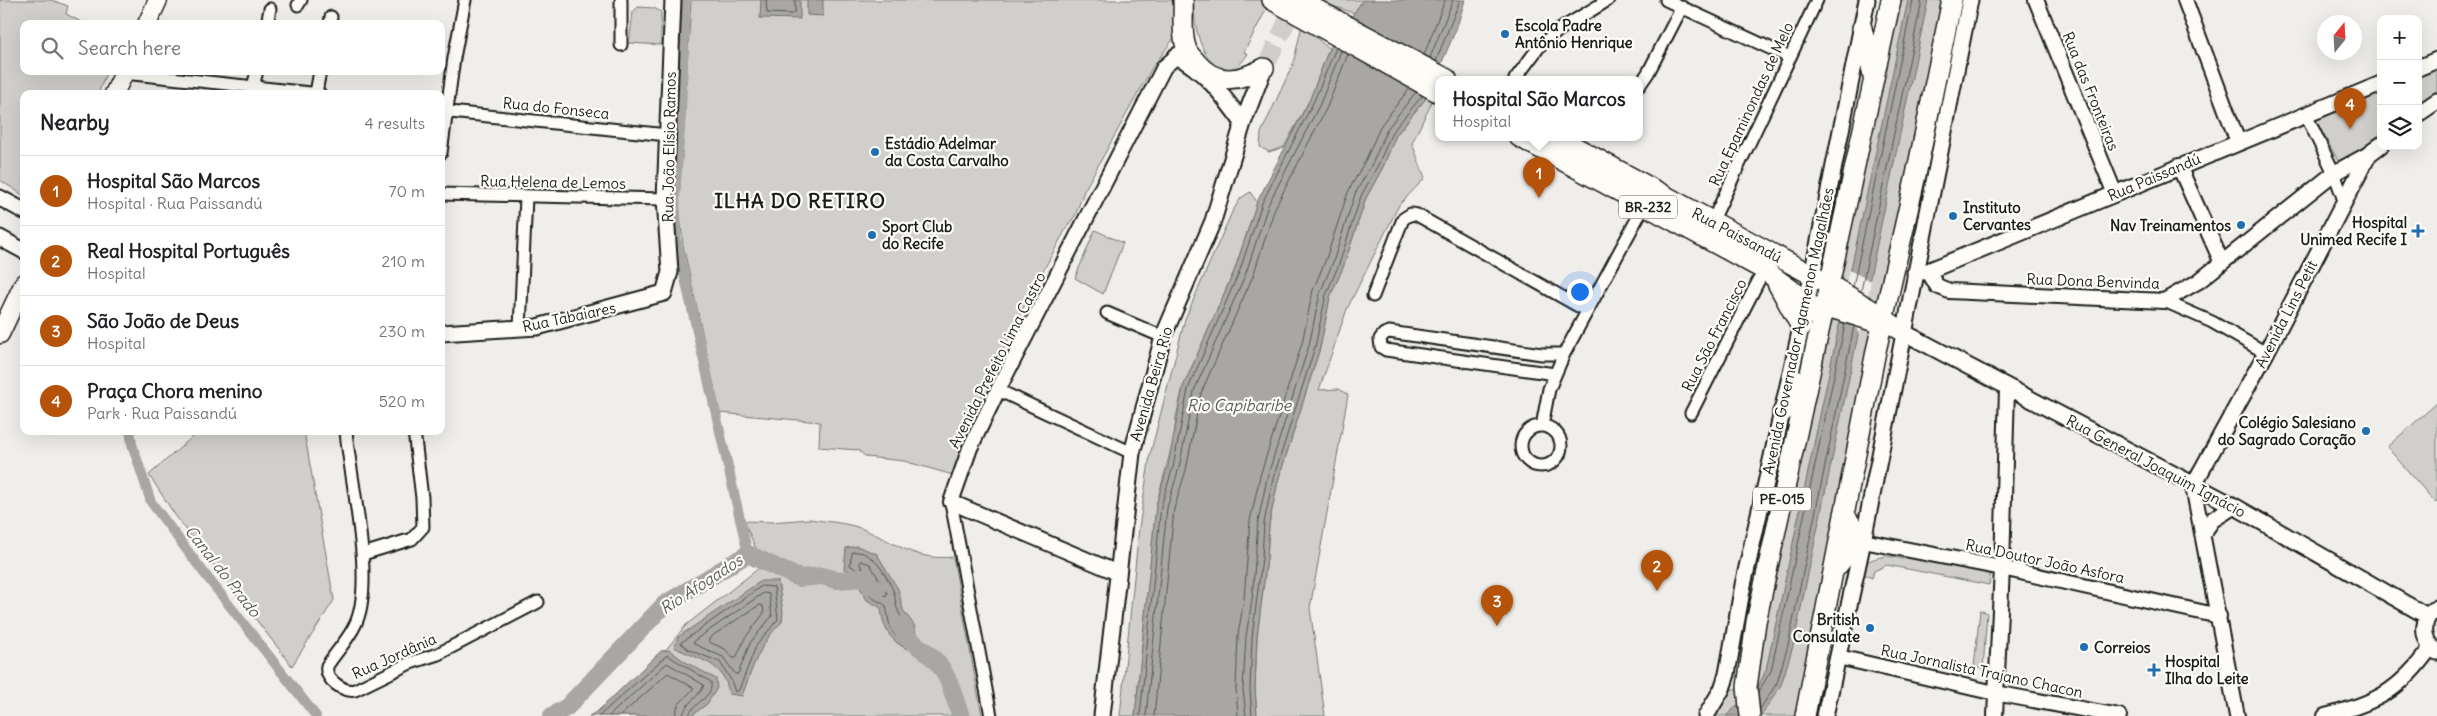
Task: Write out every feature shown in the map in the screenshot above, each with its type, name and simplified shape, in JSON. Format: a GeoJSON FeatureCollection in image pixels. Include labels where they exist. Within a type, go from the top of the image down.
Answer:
{"type":"FeatureCollection","features":[{"type":"Feature","properties":{"kind":"highway"},"geometry":{"type":"LineString","coordinates":[[1183,0],[1181,52],[1206,72],[1229,81],[1253,74],[1266,65]]}},
{"type":"Feature","properties":{"kind":"highway"},"geometry":{"type":"LineString","coordinates":[[1272,0],[1321,20],[1435,82]]}},
{"type":"Feature","properties":{"kind":"highway"},"geometry":{"type":"LineString","coordinates":[[1299,0],[1321,20]]}},
{"type":"Feature","properties":{"kind":"highway","name":"Avenida Governador Agamenon Magalhães"},"geometry":{"type":"LineString","coordinates":[[1750,716],[1747,687],[1756,622],[1814,354],[1833,288],[1891,0]]}},
{"type":"Feature","properties":{"kind":"highway"},"geometry":{"type":"LineString","coordinates":[[1805,716],[1844,514],[1878,318],[1946,33],[1952,0]]}},
{"type":"Feature","properties":{"kind":"highway"},"geometry":{"type":"LineString","coordinates":[[1946,33],[1953,24],[1962,0]]}},
{"type":"Feature","properties":{"kind":"highway"},"geometry":{"type":"LineString","coordinates":[[1862,28],[1874,79]]}},
{"type":"Feature","properties":{"kind":"highway","name":"Rua Paissandú"},"geometry":{"type":"LineString","coordinates":[[1526,141],[1770,274]]}},
{"type":"Feature","properties":{"kind":"highway","name":"Rua Paissandú"},"geometry":{"type":"LineString","coordinates":[[1564,141],[1812,275]]}},
{"type":"Feature","properties":{"kind":"highway"},"geometry":{"type":"LineString","coordinates":[[1770,274],[1801,328]]}},
{"type":"Feature","properties":{"kind":"highway","name":"BR-232"},"geometry":{"type":"LineString","coordinates":[[1770,274],[1826,315]]}},
{"type":"Feature","properties":{"kind":"highway","name":"BR-232"},"geometry":{"type":"LineString","coordinates":[[1812,275],[1878,318]]}},
{"type":"Feature","properties":{"kind":"highway"},"geometry":{"type":"LineString","coordinates":[[1826,315],[1878,318]]}},
{"type":"Feature","properties":{"kind":"highway","name":"Rua General Joaquim Ignácio"},"geometry":{"type":"LineString","coordinates":[[1878,318],[1903,332]]}},
{"type":"Feature","properties":{"kind":"highway"},"geometry":{"type":"LineString","coordinates":[[1782,413],[1791,402],[1806,364],[1814,354]]}},
{"type":"Feature","properties":{"kind":"highway"},"geometry":{"type":"LineString","coordinates":[[1832,573],[1842,558],[1863,541],[1844,514]]}},
{"type":"Feature","properties":{"kind":"main road"},"geometry":{"type":"LineString","coordinates":[[149,20],[158,0]]}},
{"type":"Feature","properties":{"kind":"main road","name":"Rua João Elísio Ramos"},"geometry":{"type":"LineString","coordinates":[[664,293],[670,272],[665,200],[673,0]]}},
{"type":"Feature","properties":{"kind":"main road","name":"Avenida Governador Agamenon Magalhães"},"geometry":{"type":"LineString","coordinates":[[1706,716],[1722,689],[1727,674],[1743,585],[1807,301],[1867,0]]}},
{"type":"Feature","properties":{"kind":"main road"},"geometry":{"type":"LineString","coordinates":[[1825,716],[1863,541],[1903,332],[1921,272],[1970,0]]}},
{"type":"Feature","properties":{"kind":"main road"},"geometry":{"type":"LineString","coordinates":[[1181,52],[1225,97],[1243,122]]}},
{"type":"Feature","properties":{"kind":"main road"},"geometry":{"type":"LineString","coordinates":[[2422,66],[2437,60]]}},
{"type":"Feature","properties":{"kind":"main road","name":"Avenida Beira Rio"},"geometry":{"type":"LineString","coordinates":[[1102,716],[1132,453],[1163,338],[1212,221],[1243,122],[1266,65]]}},
{"type":"Feature","properties":{"kind":"main road"},"geometry":{"type":"LineString","coordinates":[[116,90],[123,75]]}},
{"type":"Feature","properties":{"kind":"main road","name":"Rua Paissandú"},"geometry":{"type":"LineString","coordinates":[[1921,272],[2377,86]]}},
{"type":"Feature","properties":{"kind":"main road"},"geometry":{"type":"LineString","coordinates":[[2422,111],[2437,101]]}},
{"type":"Feature","properties":{"kind":"main road","name":"Avenida Lins Petit"},"geometry":{"type":"LineString","coordinates":[[2193,486],[2266,353],[2369,154],[2377,148]]}},
{"type":"Feature","properties":{"kind":"main road"},"geometry":{"type":"LineString","coordinates":[[0,198],[20,208]]}},
{"type":"Feature","properties":{"kind":"main road"},"geometry":{"type":"LineString","coordinates":[[0,238],[20,249]]}},
{"type":"Feature","properties":{"kind":"main road"},"geometry":{"type":"LineString","coordinates":[[0,334],[20,292]]}},
{"type":"Feature","properties":{"kind":"main road","name":"Rua Tabaiares"},"geometry":{"type":"LineString","coordinates":[[445,333],[537,327],[664,293]]}},
{"type":"Feature","properties":{"kind":"main road","name":"Rua General Joaquim Ignácio"},"geometry":{"type":"LineString","coordinates":[[1903,332],[2007,389],[2234,506],[2432,612]]}},
{"type":"Feature","properties":{"kind":"main road"},"geometry":{"type":"LineString","coordinates":[[2204,533],[2212,520],[2234,506]]}},
{"type":"Feature","properties":{"kind":"main road"},"geometry":{"type":"LineString","coordinates":[[2432,612],[2424,632],[2434,650]]}},
{"type":"Feature","properties":{"kind":"street"},"geometry":{"type":"LineString","coordinates":[[445,111],[465,0]]}},
{"type":"Feature","properties":{"kind":"street"},"geometry":{"type":"LineString","coordinates":[[621,45],[622,0]]}},
{"type":"Feature","properties":{"kind":"street"},"geometry":{"type":"LineString","coordinates":[[1517,76],[1539,46],[1559,30],[1608,0]]}},
{"type":"Feature","properties":{"kind":"street"},"geometry":{"type":"LineString","coordinates":[[1666,0],[1789,57]]}},
{"type":"Feature","properties":{"kind":"street","name":"Rua Epaminondas de Melo"},"geometry":{"type":"LineString","coordinates":[[1712,222],[1817,0]]}},
{"type":"Feature","properties":{"kind":"street","name":"Rua das Fronteiras"},"geometry":{"type":"LineString","coordinates":[[2036,0],[2115,194]]}},
{"type":"Feature","properties":{"kind":"street"},"geometry":{"type":"LineString","coordinates":[[2185,0],[2238,142]]}},
{"type":"Feature","properties":{"kind":"street"},"geometry":{"type":"LineString","coordinates":[[1643,81],[1682,7]]}},
{"type":"Feature","properties":{"kind":"street"},"geometry":{"type":"LineString","coordinates":[[268,20],[270,9]]}},
{"type":"Feature","properties":{"kind":"street","name":"Avenida Prefeito Lima Castro"},"geometry":{"type":"LineString","coordinates":[[991,716],[951,502],[970,448],[998,390],[1164,67],[1181,52]]}},
{"type":"Feature","properties":{"kind":"street"},"geometry":{"type":"LineString","coordinates":[[150,75],[284,90]]}},
{"type":"Feature","properties":{"kind":"street"},"geometry":{"type":"LineString","coordinates":[[253,87],[256,75]]}},
{"type":"Feature","properties":{"kind":"street"},"geometry":{"type":"LineString","coordinates":[[317,90],[319,75]]}},
{"type":"Feature","properties":{"kind":"street","name":"Rua do Fonseca"},"geometry":{"type":"LineString","coordinates":[[445,111],[667,135]]}},
{"type":"Feature","properties":{"kind":"street"},"geometry":{"type":"LineString","coordinates":[[2306,115],[2334,173],[2344,200]]}},
{"type":"Feature","properties":{"kind":"street","name":"Rua Dona Benvinda"},"geometry":{"type":"LineString","coordinates":[[1921,272],[1937,286],[1949,291],[2164,302],[2199,281],[2334,173],[2369,154]]}},
{"type":"Feature","properties":{"kind":"street"},"geometry":{"type":"LineString","coordinates":[[2179,166],[2222,263]]}},
{"type":"Feature","properties":{"kind":"street","name":"Rua Helena de Lemos"},"geometry":{"type":"LineString","coordinates":[[445,194],[665,200]]}},
{"type":"Feature","properties":{"kind":"street"},"geometry":{"type":"LineString","coordinates":[[520,328],[526,196]]}},
{"type":"Feature","properties":{"kind":"street"},"geometry":{"type":"LineString","coordinates":[[1542,426],[1548,395],[1564,354],[1644,206]]}},
{"type":"Feature","properties":{"kind":"street"},"geometry":{"type":"LineString","coordinates":[[1373,296],[1398,229],[1404,219],[1411,214],[1417,215],[1587,312]]}},
{"type":"Feature","properties":{"kind":"street","name":"Rua São Francisco"},"geometry":{"type":"LineString","coordinates":[[1691,413],[1770,274]]}},
{"type":"Feature","properties":{"kind":"street"},"geometry":{"type":"LineString","coordinates":[[2164,302],[2212,322],[2266,353]]}},
{"type":"Feature","properties":{"kind":"street"},"geometry":{"type":"LineString","coordinates":[[1107,314],[1163,338]]}},
{"type":"Feature","properties":{"kind":"street"},"geometry":{"type":"LineString","coordinates":[[1555,374],[1386,350],[1382,347],[1380,339],[1389,332],[1542,354],[1564,354]]}},
{"type":"Feature","properties":{"kind":"street"},"geometry":{"type":"LineString","coordinates":[[1995,716],[2002,568],[2007,389]]}},
{"type":"Feature","properties":{"kind":"street"},"geometry":{"type":"LineString","coordinates":[[998,390],[1132,453]]}},
{"type":"Feature","properties":{"kind":"street"},"geometry":{"type":"LineString","coordinates":[[347,435],[363,554],[412,539],[423,527],[422,498],[414,435]]}},
{"type":"Feature","properties":{"kind":"street"},"geometry":{"type":"LineString","coordinates":[[2193,486],[2204,533],[2237,716]]}},
{"type":"Feature","properties":{"kind":"street"},"geometry":{"type":"LineString","coordinates":[[951,502],[1118,573]]}},
{"type":"Feature","properties":{"kind":"street","name":"Rua Doutor João Asfora"},"geometry":{"type":"LineString","coordinates":[[1863,541],[2002,568],[2219,616]]}},
{"type":"Feature","properties":{"kind":"street","name":"Rua Jordânia"},"geometry":{"type":"LineString","coordinates":[[363,554],[358,616],[355,626],[326,669],[331,680],[348,691],[374,683],[410,663],[438,654],[538,602]]}},
{"type":"Feature","properties":{"kind":"street"},"geometry":{"type":"LineString","coordinates":[[2325,716],[2354,713],[2390,693],[2414,672],[2434,650]]}},
{"type":"Feature","properties":{"kind":"street","name":"Rua Jornalista Trajano Chacon"},"geometry":{"type":"LineString","coordinates":[[1838,657],[1995,693],[2119,716]]}},
{"type":"Feature","properties":{"kind":"shaded area"},"geometry":{"type":"Polygon","coordinates":[[[0,0],[51,0],[68,6],[66,14],[77,20],[20,20],[20,75],[105,75],[100,90],[20,90],[20,193],[0,180],[0,0]]]}},
{"type":"Feature","properties":{"kind":"shaded area","name":"Sport Club do Recife"},"geometry":{"type":"Polygon","coordinates":[[[691,0],[1177,0],[1177,34],[1152,68],[1084,191],[1075,216],[1068,225],[1022,310],[974,414],[953,475],[904,461],[866,457],[858,450],[819,447],[820,422],[720,413],[683,245],[679,204],[691,0]]]}},
{"type":"Feature","properties":{"kind":"shaded area"},"geometry":{"type":"Polygon","coordinates":[[[1194,0],[1263,0],[1269,4],[1244,52],[1248,54],[1238,67],[1226,69],[1216,66],[1209,58],[1198,35],[1195,22],[1194,0]]]}},
{"type":"Feature","properties":{"kind":"shaded area"},"geometry":{"type":"Polygon","coordinates":[[[1322,0],[1363,0],[1354,13],[1321,2],[1322,0]]]}},
{"type":"Feature","properties":{"kind":"shaded area"},"geometry":{"type":"Polygon","coordinates":[[[1891,0],[1952,0],[1798,716],[1708,716],[1725,691],[1747,686],[1891,0]]]}},
{"type":"Feature","properties":{"kind":"shaded area"},"geometry":{"type":"Polygon","coordinates":[[[638,7],[654,8],[661,12],[661,45],[629,43],[633,12],[638,7]]]}},
{"type":"Feature","properties":{"kind":"shaded area"},"geometry":{"type":"Polygon","coordinates":[[[1302,25],[1329,49],[1310,99],[1284,147],[1269,152],[1260,147],[1261,133],[1293,64],[1302,25]]]}},
{"type":"Feature","properties":{"kind":"shaded area"},"geometry":{"type":"Polygon","coordinates":[[[2437,67],[2437,90],[2422,101],[2422,73],[2437,67]]]}},
{"type":"Feature","properties":{"kind":"shaded area"},"geometry":{"type":"Polygon","coordinates":[[[2377,92],[2377,136],[2346,162],[2340,164],[2315,119],[2377,92]]]}},
{"type":"Feature","properties":{"kind":"shaded area"},"geometry":{"type":"Polygon","coordinates":[[[1427,97],[1433,100],[1412,143],[1425,178],[1399,205],[1347,309],[1319,390],[1339,389],[1348,395],[1310,608],[1325,716],[1257,716],[1255,689],[1257,637],[1267,558],[1269,524],[1278,481],[1320,348],[1330,297],[1344,265],[1366,198],[1383,167],[1396,135],[1427,97]]]}},
{"type":"Feature","properties":{"kind":"shaded area"},"geometry":{"type":"Polygon","coordinates":[[[1250,192],[1257,202],[1235,269],[1183,387],[1176,417],[1174,438],[1156,505],[1135,716],[1120,716],[1139,528],[1150,455],[1185,319],[1232,212],[1241,198],[1250,192]]]}},
{"type":"Feature","properties":{"kind":"shaded area"},"geometry":{"type":"Polygon","coordinates":[[[1095,230],[1123,243],[1103,294],[1075,278],[1095,230]]]}},
{"type":"Feature","properties":{"kind":"shaded area"},"geometry":{"type":"Polygon","coordinates":[[[2437,403],[2437,501],[2435,502],[2387,447],[2437,403]]]}},
{"type":"Feature","properties":{"kind":"shaded area"},"geometry":{"type":"Polygon","coordinates":[[[194,435],[305,435],[334,600],[292,666],[175,515],[149,475],[194,435]]]}},
{"type":"Feature","properties":{"kind":"shaded area"},"geometry":{"type":"Polygon","coordinates":[[[810,519],[854,526],[904,549],[926,556],[953,557],[982,716],[598,716],[637,685],[686,625],[763,565],[744,521],[771,522],[810,519]]]}},
{"type":"Feature","properties":{"kind":"shaded area"},"geometry":{"type":"Polygon","coordinates":[[[1888,556],[1904,559],[1906,556],[1991,571],[1989,585],[1887,565],[1874,571],[1872,578],[1860,573],[1867,562],[1888,556]]]}},
{"type":"Feature","properties":{"kind":"shaded area"},"geometry":{"type":"Polygon","coordinates":[[[1980,610],[1987,613],[1983,669],[1974,667],[1980,610]]]}},
{"type":"Feature","properties":{"kind":"water"},"geometry":{"type":"Polygon","coordinates":[[[761,0],[800,0],[800,19],[760,18],[761,0]]]}},
{"type":"Feature","properties":{"kind":"water"},"geometry":{"type":"Polygon","coordinates":[[[807,0],[823,0],[823,16],[807,15],[807,0]]]}},
{"type":"Feature","properties":{"kind":"water","name":"Rio Capibaribe"},"geometry":{"type":"Polygon","coordinates":[[[1363,0],[1465,0],[1457,27],[1427,97],[1396,135],[1383,167],[1366,198],[1344,265],[1330,297],[1320,348],[1278,481],[1269,524],[1267,558],[1257,637],[1255,689],[1257,716],[1135,716],[1156,505],[1168,466],[1183,387],[1235,269],[1257,202],[1310,99],[1329,49],[1363,0]]]}},
{"type":"Feature","properties":{"kind":"water"},"geometry":{"type":"Polygon","coordinates":[[[1908,0],[1928,0],[1793,646],[1781,685],[1761,716],[1726,716],[1759,685],[1766,670],[1908,0]]]}},
{"type":"Feature","properties":{"kind":"water"},"geometry":{"type":"Polygon","coordinates":[[[857,546],[877,554],[898,589],[903,610],[914,625],[917,639],[907,649],[891,637],[883,622],[881,608],[867,600],[851,571],[844,569],[846,548],[857,546]]]}},
{"type":"Feature","properties":{"kind":"water"},"geometry":{"type":"Polygon","coordinates":[[[761,581],[778,581],[783,612],[782,622],[762,647],[742,696],[729,694],[722,675],[716,668],[702,659],[674,647],[678,637],[761,581]]]}},
{"type":"Feature","properties":{"kind":"water"},"geometry":{"type":"Polygon","coordinates":[[[669,650],[716,679],[717,688],[707,704],[691,716],[589,716],[598,711],[661,651],[669,650]]]}},
{"type":"Feature","properties":{"kind":"pier"},"geometry":{"type":"Polygon","coordinates":[[[1849,270],[1871,281],[1860,335],[1857,329],[1839,319],[1849,270]]]}},
{"type":"Feature","properties":{"kind":"waterway"},"geometry":{"type":"LineString","coordinates":[[685,0],[681,116],[675,194],[676,239],[748,554]]}},
{"type":"Feature","properties":{"kind":"waterway","name":"Canal do Prado"},"geometry":{"type":"LineString","coordinates":[[131,435],[151,502],[316,716]]}},
{"type":"Feature","properties":{"kind":"waterway","name":"Rio Afogados"},"geometry":{"type":"LineString","coordinates":[[552,716],[567,707],[665,604],[748,554],[799,578],[822,576],[837,580],[863,578],[877,589]]}},
{"type":"Feature","properties":{"kind":"waterway","name":"Rio Afogados"},"geometry":{"type":"LineString","coordinates":[[899,625],[907,636],[940,666],[948,679],[961,716]]}},
{"type":"Feature","properties":{"kind":"tunnel"},"geometry":{"type":"LineString","coordinates":[[1268,61],[1297,0]]}},
{"type":"Feature","properties":{"kind":"place","name":"Escola Padre Antônio Henrique"},"geometry":{"type":"Point","coordinates":[1505,34]}},
{"type":"Feature","properties":{"kind":"place","name":"Praça Chora menino"},"geometry":{"type":"Point","coordinates":[2350,129]}},
{"type":"Feature","properties":{"kind":"place","name":"Estádio Adelmar da Costa Carvalho"},"geometry":{"type":"Point","coordinates":[875,152]}},
{"type":"Feature","properties":{"kind":"place","name":"Hospital São Marcos"},"geometry":{"type":"Point","coordinates":[1539,198]}},
{"type":"Feature","properties":{"kind":"place","name":"Instituto Cervantes"},"geometry":{"type":"Point","coordinates":[1953,216]}},
{"type":"Feature","properties":{"kind":"place","name":"Nav Treinamentos"},"geometry":{"type":"Point","coordinates":[2241,225]}},
{"type":"Feature","properties":{"kind":"place","name":"Hospital Unimed Recife I"},"geometry":{"type":"Point","coordinates":[2418,231]}},
{"type":"Feature","properties":{"kind":"place","name":"Sport Club do Recife"},"geometry":{"type":"Point","coordinates":[872,235]}},
{"type":"Feature","properties":{"kind":"place","name":"Colégio Salesiano do Sagrado Coração"},"geometry":{"type":"Point","coordinates":[2366,431]}},
{"type":"Feature","properties":{"kind":"place","name":"Real Hospital Português"},"geometry":{"type":"Point","coordinates":[1657,591]}},
{"type":"Feature","properties":{"kind":"place","name":"São João de Deus"},"geometry":{"type":"Point","coordinates":[1497,626]}},
{"type":"Feature","properties":{"kind":"place","name":"British Consulate"},"geometry":{"type":"Point","coordinates":[1870,628]}},
{"type":"Feature","properties":{"kind":"place","name":"Correios"},"geometry":{"type":"Point","coordinates":[2084,647]}},
{"type":"Feature","properties":{"kind":"place","name":"Hospital Ilha do Leite"},"geometry":{"type":"Point","coordinates":[2154,670]}},
{"type":"Feature","properties":{"kind":"district","name":"ILHA DO RETIRO"},"geometry":{"type":"Point","coordinates":[800,200]}}]}
